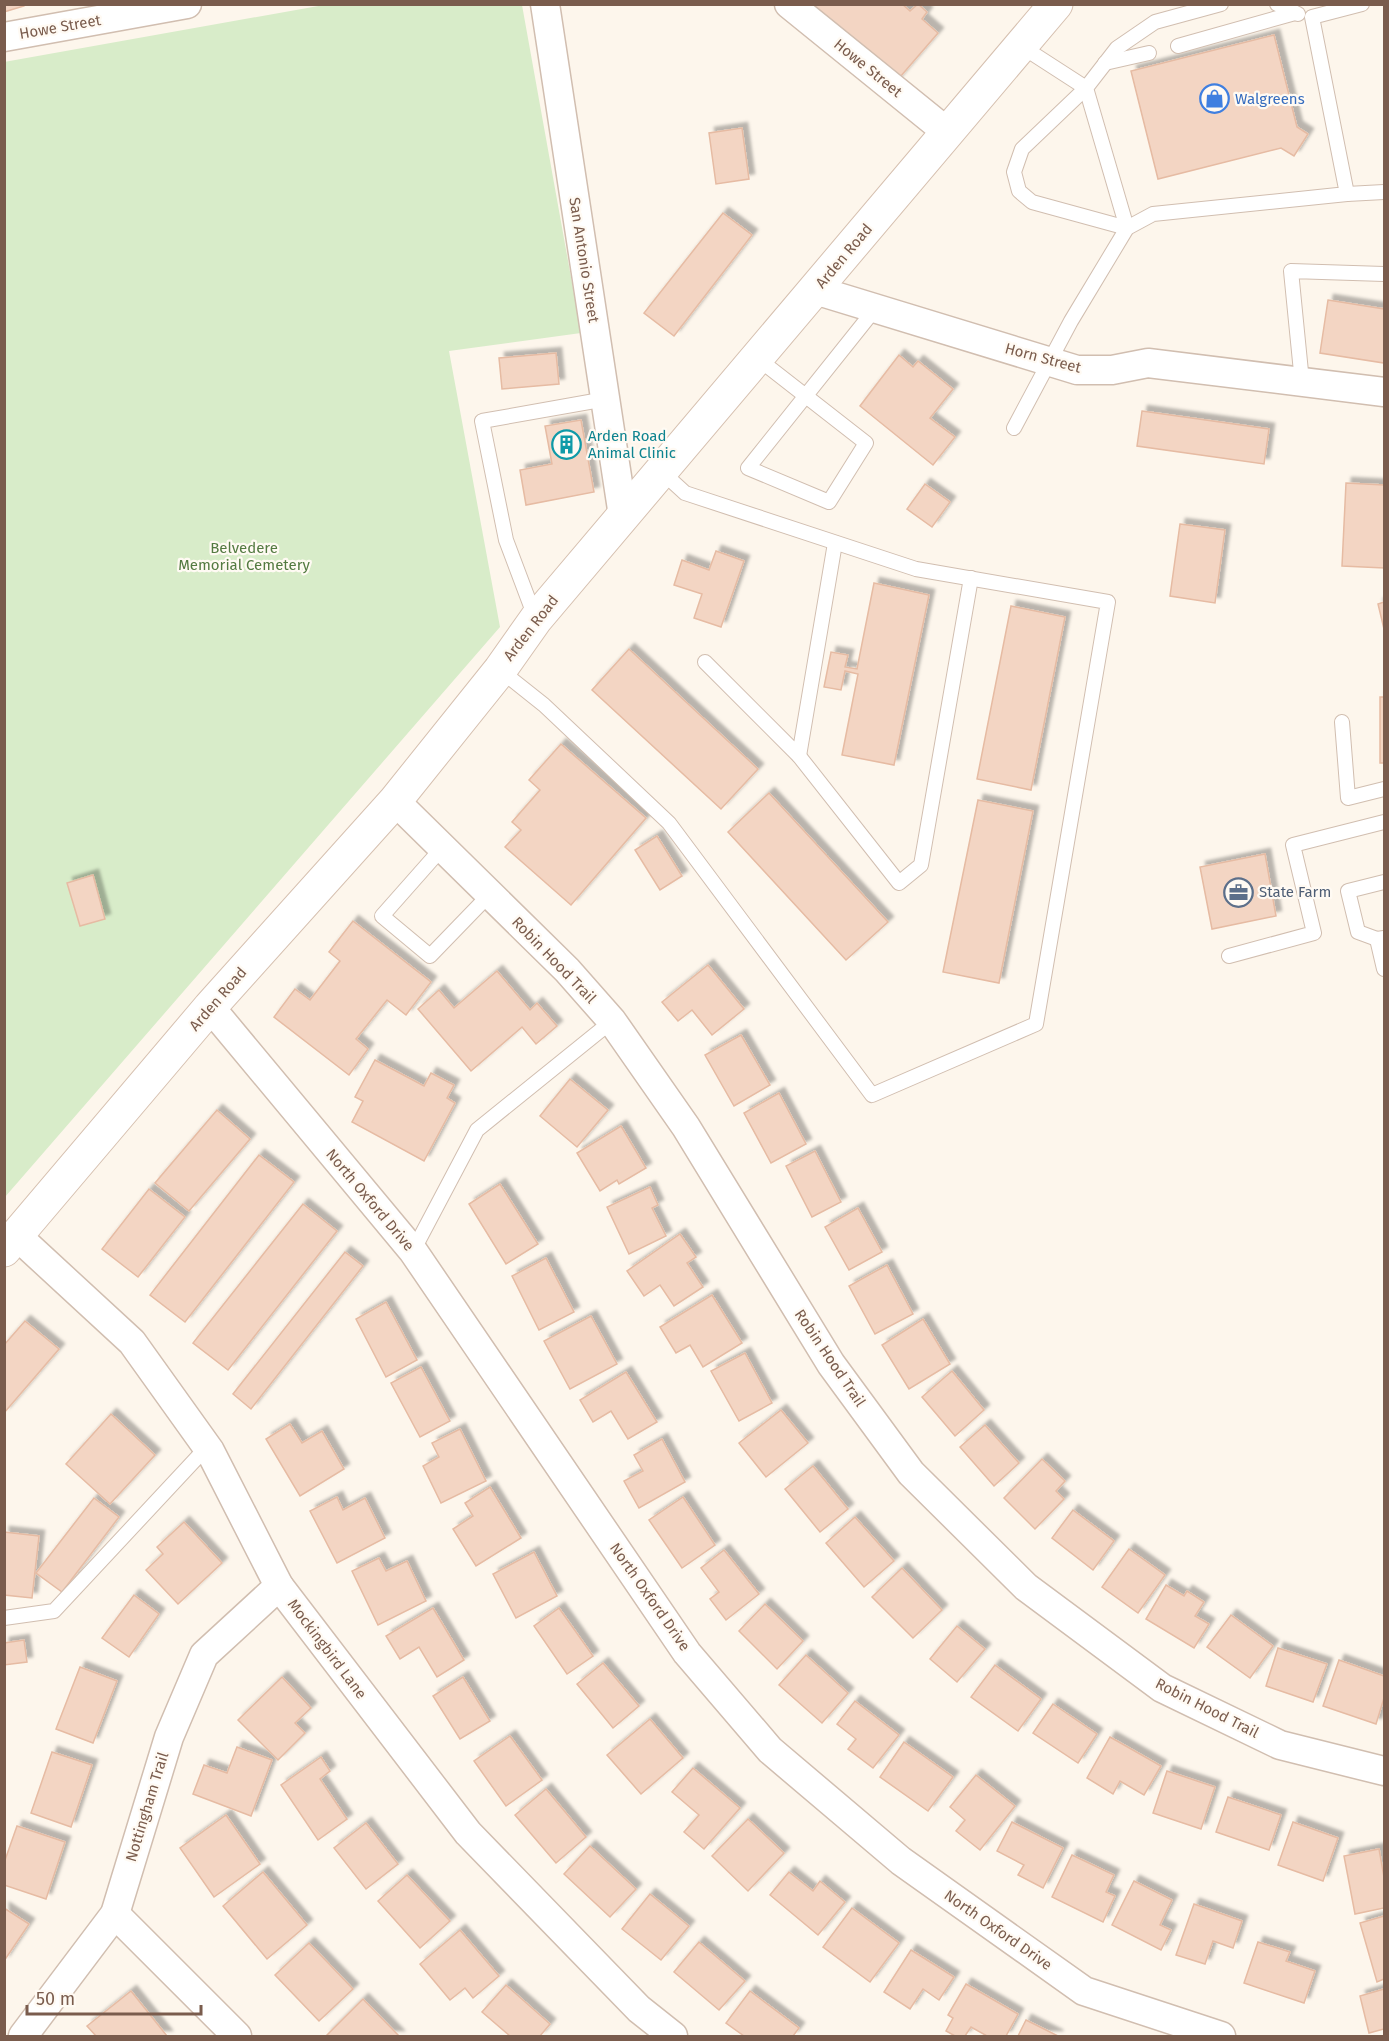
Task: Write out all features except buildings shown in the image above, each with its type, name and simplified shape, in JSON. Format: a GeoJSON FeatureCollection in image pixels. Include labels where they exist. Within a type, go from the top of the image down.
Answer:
{"type":"FeatureCollection","features":[{"type":"Feature","properties":{"kind":"main road","name":"Arden Road"},"geometry":{"type":"LineString","coordinates":[[10,1242],[210,1008],[395,801],[500,670],[536,619],[1056,4]]}},
{"type":"Feature","properties":{"kind":"street","name":"Howe Street"},"geometry":{"type":"LineString","coordinates":[[4,37],[150,8],[187,4]]}},
{"type":"Feature","properties":{"kind":"street","name":"San Antonio Street"},"geometry":{"type":"LineString","coordinates":[[545,4],[623,516]]}},
{"type":"Feature","properties":{"kind":"street","name":"Howe Street"},"geometry":{"type":"LineString","coordinates":[[789,4],[947,132]]}},
{"type":"Feature","properties":{"kind":"street","name":"Horn Street"},"geometry":{"type":"LineString","coordinates":[[815,290],[1077,370],[1112,370],[1148,363],[1384,392]]}},
{"type":"Feature","properties":{"kind":"street","name":"Robin Hood Trail"},"geometry":{"type":"LineString","coordinates":[[395,801],[567,970],[612,1021],[686,1127],[831,1364],[910,1473],[1026,1587],[1162,1688],[1280,1745],[1384,1771]]}},
{"type":"Feature","properties":{"kind":"street","name":"North Oxford Drive"},"geometry":{"type":"LineString","coordinates":[[210,1008],[413,1251],[687,1653],[770,1750],[901,1861],[1084,1992],[1221,2037]]}},
{"type":"Feature","properties":{"kind":"street","name":"Mockingbird Lane"},"geometry":{"type":"LineString","coordinates":[[10,1242],[132,1342],[207,1447],[279,1586],[468,1833],[639,2009],[673,2037]]}},
{"type":"Feature","properties":{"kind":"street","name":"Nottingham Trail"},"geometry":{"type":"LineString","coordinates":[[23,2037],[115,1914],[169,1737],[204,1655],[279,1586]]}},
{"type":"Feature","properties":{"kind":"street"},"geometry":{"type":"LineString","coordinates":[[115,1914],[237,2037]]}},
{"type":"Feature","properties":{"kind":"lane"},"geometry":{"type":"LineString","coordinates":[[1127,228],[1032,202],[1019,191],[1014,172],[1022,149],[1086,88],[1117,48],[1155,22],[1221,4]]}},
{"type":"Feature","properties":{"kind":"lane"},"geometry":{"type":"LineString","coordinates":[[1277,4],[1312,18],[1362,4]]}},
{"type":"Feature","properties":{"kind":"lane"},"geometry":{"type":"LineString","coordinates":[[1178,45],[1295,13]]}},
{"type":"Feature","properties":{"kind":"lane"},"geometry":{"type":"LineString","coordinates":[[1312,18],[1347,194]]}},
{"type":"Feature","properties":{"kind":"lane"},"geometry":{"type":"LineString","coordinates":[[1021,45],[1086,88],[1127,228]]}},
{"type":"Feature","properties":{"kind":"lane"},"geometry":{"type":"LineString","coordinates":[[1105,63],[1149,53]]}},
{"type":"Feature","properties":{"kind":"lane"},"geometry":{"type":"LineString","coordinates":[[1014,428],[1071,321],[1127,228],[1152,214],[1384,192]]}},
{"type":"Feature","properties":{"kind":"lane"},"geometry":{"type":"LineString","coordinates":[[1302,382],[1291,271],[1384,274]]}},
{"type":"Feature","properties":{"kind":"lane"},"geometry":{"type":"LineString","coordinates":[[757,358],[807,396],[866,442],[829,502],[748,468],[807,396],[875,309]]}},
{"type":"Feature","properties":{"kind":"lane"},"geometry":{"type":"LineString","coordinates":[[536,619],[506,540],[482,421],[606,399]]}},
{"type":"Feature","properties":{"kind":"lane"},"geometry":{"type":"LineString","coordinates":[[500,670],[544,705],[669,823],[872,1095],[1036,1024],[1108,602],[916,568],[685,493],[661,471]]}},
{"type":"Feature","properties":{"kind":"lane"},"geometry":{"type":"LineString","coordinates":[[799,756],[835,543]]}},
{"type":"Feature","properties":{"kind":"lane"},"geometry":{"type":"LineString","coordinates":[[705,662],[799,756],[899,883],[921,865],[971,578]]}},
{"type":"Feature","properties":{"kind":"lane"},"geometry":{"type":"LineString","coordinates":[[1342,722],[1348,798],[1384,789]]}},
{"type":"Feature","properties":{"kind":"lane"},"geometry":{"type":"LineString","coordinates":[[1229,956],[1314,933],[1293,845],[1384,822]]}},
{"type":"Feature","properties":{"kind":"lane"},"geometry":{"type":"LineString","coordinates":[[442,847],[382,916],[430,956],[490,894]]}},
{"type":"Feature","properties":{"kind":"lane"},"geometry":{"type":"LineString","coordinates":[[1384,882],[1348,891],[1358,932],[1381,938],[1384,969]]}},
{"type":"Feature","properties":{"kind":"lane"},"geometry":{"type":"LineString","coordinates":[[413,1251],[477,1130],[612,1021]]}},
{"type":"Feature","properties":{"kind":"lane"},"geometry":{"type":"LineString","coordinates":[[4,1618],[54,1611],[207,1447]]}},
{"type":"Feature","properties":{"kind":"green space","name":"Belvedere Memorial Cemetery"},"geometry":{"type":"Polygon","coordinates":[[[324,5],[522,5],[581,333],[449,351],[500,627],[5,1197],[4,62],[324,5]]]}},
{"type":"Feature","properties":{"kind":"place","name":"Walgreens"},"geometry":{"type":"Point","coordinates":[1214,99]}},
{"type":"Feature","properties":{"kind":"place","name":"Arden Road Animal Clinic"},"geometry":{"type":"Point","coordinates":[567,445]}},
{"type":"Feature","properties":{"kind":"place","name":"State Farm"},"geometry":{"type":"Point","coordinates":[1238,892]}}]}
